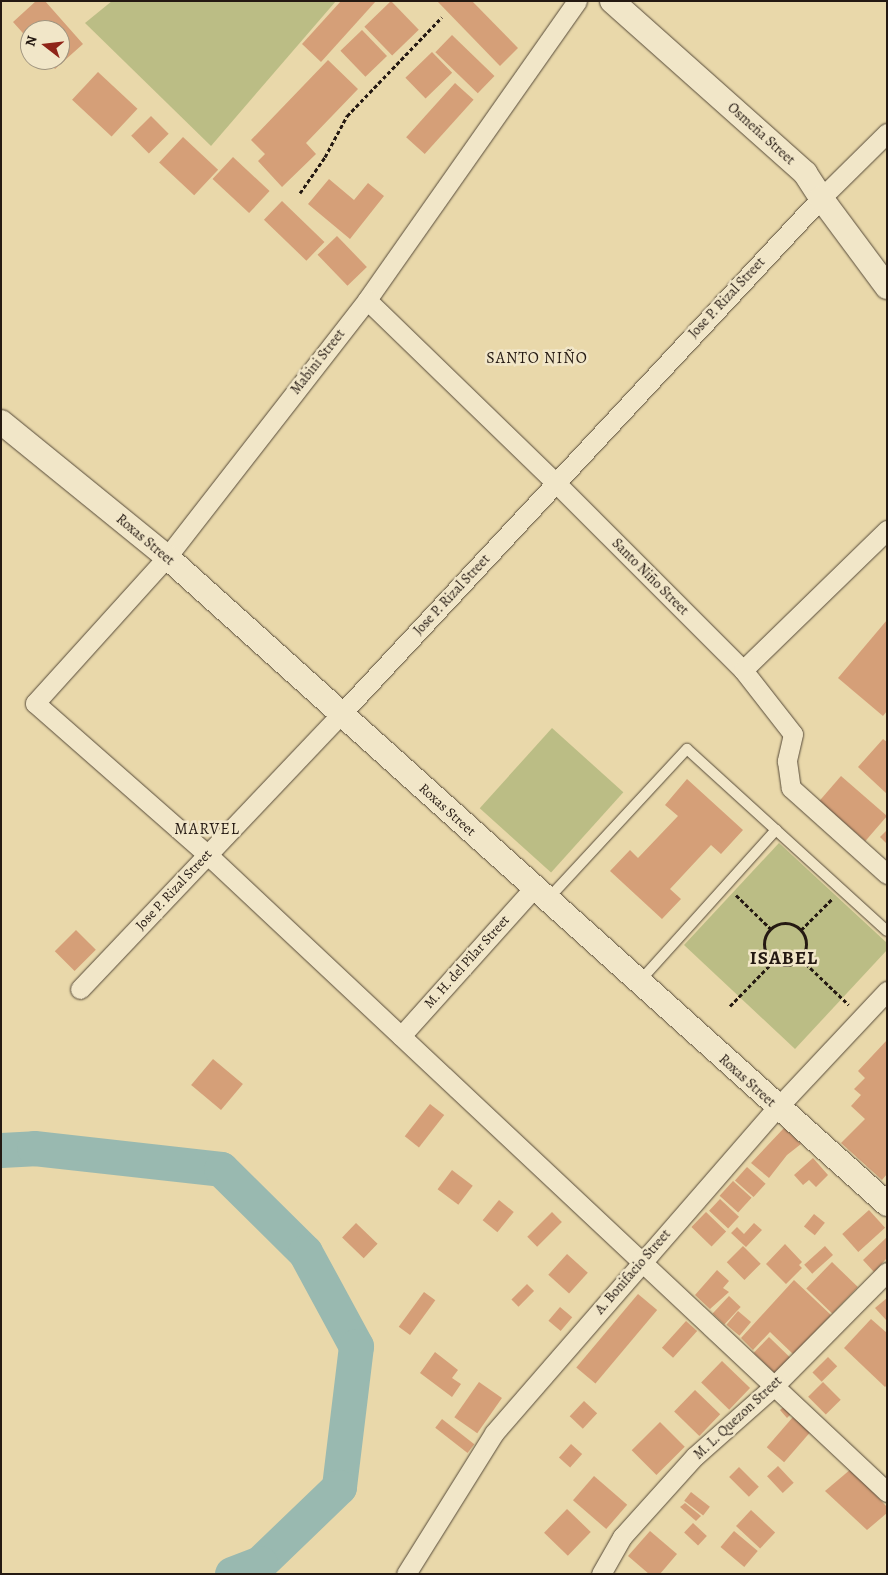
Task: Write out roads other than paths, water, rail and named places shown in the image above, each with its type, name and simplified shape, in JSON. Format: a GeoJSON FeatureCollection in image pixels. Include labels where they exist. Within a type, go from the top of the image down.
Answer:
{"type":"FeatureCollection","features":[{"type":"Feature","properties":{"kind":"street","name":"Mabini Street"},"geometry":{"type":"LineString","coordinates":[[208,855],[35,703],[167,557],[366,300],[577,1]]}},
{"type":"Feature","properties":{"kind":"street","name":"Osmeña Street"},"geometry":{"type":"LineString","coordinates":[[612,1],[805,173],[821,198],[887,286]]}},
{"type":"Feature","properties":{"kind":"street","name":"Jose P. Rizal Street"},"geometry":{"type":"LineString","coordinates":[[80,990],[341,714],[821,198],[887,133]]}},
{"type":"Feature","properties":{"kind":"street","name":"Santo Niño Street"},"geometry":{"type":"LineString","coordinates":[[366,300],[556,483],[743,670],[793,734],[787,761],[791,788],[887,874]]}},
{"type":"Feature","properties":{"kind":"street","name":"Roxas Street"},"geometry":{"type":"LineString","coordinates":[[1,422],[167,557],[777,1108],[887,1204]]}},
{"type":"Feature","properties":{"kind":"street"},"geometry":{"type":"LineString","coordinates":[[743,670],[887,530]]}},
{"type":"Feature","properties":{"kind":"street"},"geometry":{"type":"LineString","coordinates":[[208,855],[887,1492]]}},
{"type":"Feature","properties":{"kind":"street","name":"M. H. del Pilar Street"},"geometry":{"type":"LineString","coordinates":[[401,1036],[541,894]]}},
{"type":"Feature","properties":{"kind":"street","name":"A. Bonifacio Street"},"geometry":{"type":"LineString","coordinates":[[406,1574],[494,1433],[777,1108],[887,991]]}},
{"type":"Feature","properties":{"kind":"street","name":"M. L. Quezon Street"},"geometry":{"type":"LineString","coordinates":[[601,1574],[622,1537],[695,1456],[773,1387],[887,1272]]}},
{"type":"Feature","properties":{"kind":"lane"},"geometry":{"type":"LineString","coordinates":[[541,894],[687,749],[887,931]]}},
{"type":"Feature","properties":{"kind":"lane"},"geometry":{"type":"LineString","coordinates":[[638,983],[776,830]]}},
{"type":"Feature","properties":{"kind":"waterway"},"geometry":{"type":"LineString","coordinates":[[1,1150],[34,1148],[221,1169],[305,1252],[356,1346],[339,1487],[260,1563],[232,1574]]}},
{"type":"Feature","properties":{"kind":"district","name":"SANTO NIÑO"},"geometry":{"type":"Point","coordinates":[537,358]}},
{"type":"Feature","properties":{"kind":"district","name":"MARVEL"},"geometry":{"type":"Point","coordinates":[207,829]}},
{"type":"Feature","properties":{"kind":"district","name":"ISABEL"},"geometry":{"type":"Point","coordinates":[784,959]}}]}
